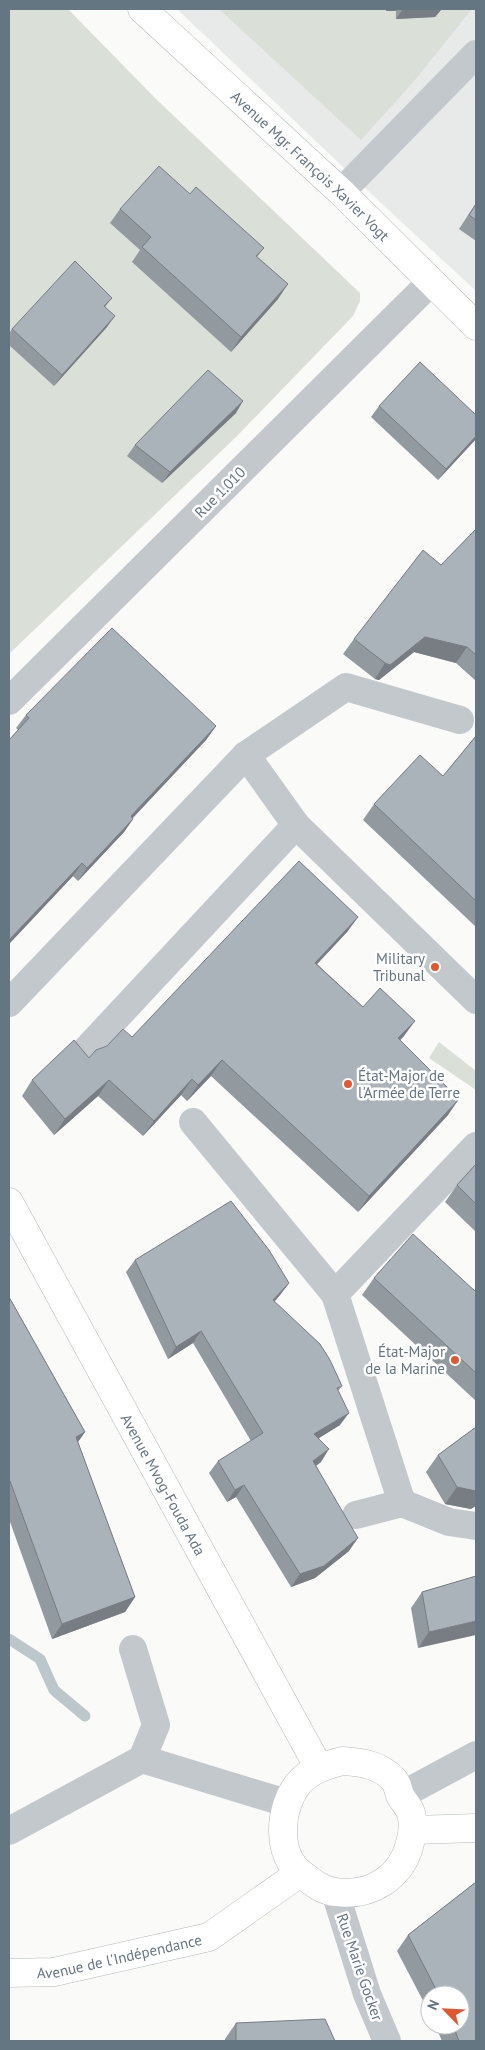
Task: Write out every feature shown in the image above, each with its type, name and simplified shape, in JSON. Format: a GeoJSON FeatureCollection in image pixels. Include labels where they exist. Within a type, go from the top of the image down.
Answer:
{"type":"FeatureCollection","features":[{"type":"Feature","properties":{"kind":"main road","name":"Avenue Mgr. François Xavier Vogt"},"geometry":{"type":"LineString","coordinates":[[142,9],[341,192],[476,326]]}},
{"type":"Feature","properties":{"kind":"main road","name":"Avenue Mvog-Fouda Ada"},"geometry":{"type":"LineString","coordinates":[[9,1202],[319,1768]]}},
{"type":"Feature","properties":{"kind":"main road"},"geometry":{"type":"LineString","coordinates":[[342,1761],[361,1762],[378,1768],[395,1780],[400,1796],[411,1812],[414,1830],[407,1856],[398,1871],[384,1882],[369,1890],[352,1893],[334,1892],[318,1886],[300,1873],[288,1855],[282,1833],[286,1803],[299,1782],[319,1768],[342,1761]]}},
{"type":"Feature","properties":{"kind":"main road"},"geometry":{"type":"LineString","coordinates":[[414,1830],[476,1828]]}},
{"type":"Feature","properties":{"kind":"main road","name":"Avenue de l'Indépendance"},"geometry":{"type":"LineString","coordinates":[[9,1973],[54,1972],[209,1937],[300,1873]]}},
{"type":"Feature","properties":{"kind":"street"},"geometry":{"type":"LineString","coordinates":[[341,192],[476,54]]}},
{"type":"Feature","properties":{"kind":"street","name":"Rue 1.010"},"geometry":{"type":"LineString","coordinates":[[9,701],[431,282]]}},
{"type":"Feature","properties":{"kind":"street"},"geometry":{"type":"LineString","coordinates":[[9,1003],[246,755],[346,687],[460,720]]}},
{"type":"Feature","properties":{"kind":"street"},"geometry":{"type":"LineString","coordinates":[[246,755],[296,825],[476,1000]]}},
{"type":"Feature","properties":{"kind":"street"},"geometry":{"type":"LineString","coordinates":[[85,1051],[296,825]]}},
{"type":"Feature","properties":{"kind":"street"},"geometry":{"type":"LineString","coordinates":[[193,1122],[335,1294],[402,1503]]}},
{"type":"Feature","properties":{"kind":"street"},"geometry":{"type":"LineString","coordinates":[[335,1294],[476,1146]]}},
{"type":"Feature","properties":{"kind":"street"},"geometry":{"type":"LineString","coordinates":[[356,1515],[402,1503],[449,1522],[476,1526]]}},
{"type":"Feature","properties":{"kind":"street"},"geometry":{"type":"LineString","coordinates":[[9,1831],[142,1759],[156,1725],[133,1649]]}},
{"type":"Feature","properties":{"kind":"street"},"geometry":{"type":"LineString","coordinates":[[400,1796],[476,1755]]}},
{"type":"Feature","properties":{"kind":"street"},"geometry":{"type":"LineString","coordinates":[[142,1759],[286,1803]]}},
{"type":"Feature","properties":{"kind":"street","name":"Rue Marie Gocker"},"geometry":{"type":"LineString","coordinates":[[334,1892],[367,1994],[387,2041]]}},
{"type":"Feature","properties":{"kind":"shaded area"},"geometry":{"type":"Polygon","coordinates":[[[9,9],[68,9],[155,98],[360,293],[360,301],[353,316],[236,437],[9,654],[9,9]]]}},
{"type":"Feature","properties":{"kind":"shaded area"},"geometry":{"type":"Polygon","coordinates":[[[177,9],[476,9],[476,291],[365,188],[177,9]]]}},
{"type":"Feature","properties":{"kind":"shaded area"},"geometry":{"type":"Polygon","coordinates":[[[219,9],[472,9],[415,80],[361,140],[219,9]]]}},
{"type":"Feature","properties":{"kind":"shaded area"},"geometry":{"type":"Polygon","coordinates":[[[439,1042],[476,1071],[476,1090],[429,1058],[439,1042]]]}},
{"type":"Feature","properties":{"kind":"building"},"geometry":{"type":"Polygon","coordinates":[[[159,166],[190,194],[196,187],[264,248],[256,256],[288,284],[241,337],[142,247],[151,237],[120,209],[159,166]]]}},
{"type":"Feature","properties":{"kind":"building"},"geometry":{"type":"Polygon","coordinates":[[[476,204],[476,220],[469,215],[476,204]]]}},
{"type":"Feature","properties":{"kind":"building"},"geometry":{"type":"Polygon","coordinates":[[[75,261],[112,298],[104,306],[115,316],[62,375],[12,329],[75,261]]]}},
{"type":"Feature","properties":{"kind":"building"},"geometry":{"type":"Polygon","coordinates":[[[420,362],[476,415],[476,436],[446,469],[379,406],[420,362]]]}},
{"type":"Feature","properties":{"kind":"building"},"geometry":{"type":"Polygon","coordinates":[[[208,370],[243,401],[170,472],[135,445],[208,370]]]}},
{"type":"Feature","properties":{"kind":"building"},"geometry":{"type":"Polygon","coordinates":[[[476,529],[476,655],[467,647],[425,637],[390,665],[354,639],[423,550],[441,565],[476,529]]]}},
{"type":"Feature","properties":{"kind":"building"},"geometry":{"type":"Polygon","coordinates":[[[112,628],[216,726],[131,816],[133,819],[87,868],[82,863],[9,940],[9,740],[29,718],[26,715],[112,628]]]}},
{"type":"Feature","properties":{"kind":"building"},"geometry":{"type":"Polygon","coordinates":[[[476,736],[476,901],[374,804],[420,755],[443,776],[476,736]]]}},
{"type":"Feature","properties":{"kind":"building"},"geometry":{"type":"Polygon","coordinates":[[[299,861],[358,917],[315,963],[363,1007],[380,988],[415,1021],[398,1038],[459,1099],[369,1196],[222,1060],[198,1085],[192,1079],[154,1121],[109,1080],[65,1119],[32,1080],[74,1040],[89,1058],[96,1050],[107,1046],[123,1029],[132,1037],[299,861]]]}},
{"type":"Feature","properties":{"kind":"building"},"geometry":{"type":"Polygon","coordinates":[[[476,1164],[476,1204],[457,1185],[476,1164]]]}},
{"type":"Feature","properties":{"kind":"building"},"geometry":{"type":"Polygon","coordinates":[[[231,1201],[269,1250],[289,1283],[273,1300],[320,1344],[342,1386],[337,1388],[349,1413],[314,1434],[329,1449],[313,1461],[358,1538],[324,1566],[300,1574],[244,1485],[235,1490],[218,1461],[263,1433],[201,1331],[176,1347],[135,1260],[231,1201]]]}},
{"type":"Feature","properties":{"kind":"building","name":"État-Major de la Marine"},"geometry":{"type":"Polygon","coordinates":[[[413,1234],[476,1292],[476,1373],[374,1278],[413,1234]]]}},
{"type":"Feature","properties":{"kind":"building"},"geometry":{"type":"Polygon","coordinates":[[[9,1297],[85,1432],[76,1437],[135,1597],[62,1624],[9,1482],[9,1297]]]}},
{"type":"Feature","properties":{"kind":"building"},"geometry":{"type":"Polygon","coordinates":[[[476,1427],[476,1491],[457,1487],[438,1455],[476,1427]]]}},
{"type":"Feature","properties":{"kind":"building"},"geometry":{"type":"Polygon","coordinates":[[[476,1576],[476,1621],[429,1632],[422,1592],[476,1576]]]}},
{"type":"Feature","properties":{"kind":"building"},"geometry":{"type":"Polygon","coordinates":[[[476,1882],[476,2041],[459,2041],[457,2035],[470,2035],[470,1985],[434,1985],[408,1935],[476,1882]]]}},
{"type":"Feature","properties":{"kind":"building"},"geometry":{"type":"Polygon","coordinates":[[[325,2019],[335,2041],[236,2041],[236,2023],[325,2019]]]}},
{"type":"Feature","properties":{"kind":"waterway"},"geometry":{"type":"LineString","coordinates":[[9,1639],[40,1659],[54,1690],[85,1716]]}},
{"type":"Feature","properties":{"kind":"place","name":"Military Tribunal"},"geometry":{"type":"Point","coordinates":[435,967]}},
{"type":"Feature","properties":{"kind":"place","name":"État-Major de l'Armée de Terre"},"geometry":{"type":"Point","coordinates":[348,1084]}},
{"type":"Feature","properties":{"kind":"place","name":"État-Major de la Marine"},"geometry":{"type":"Point","coordinates":[455,1360]}}]}
